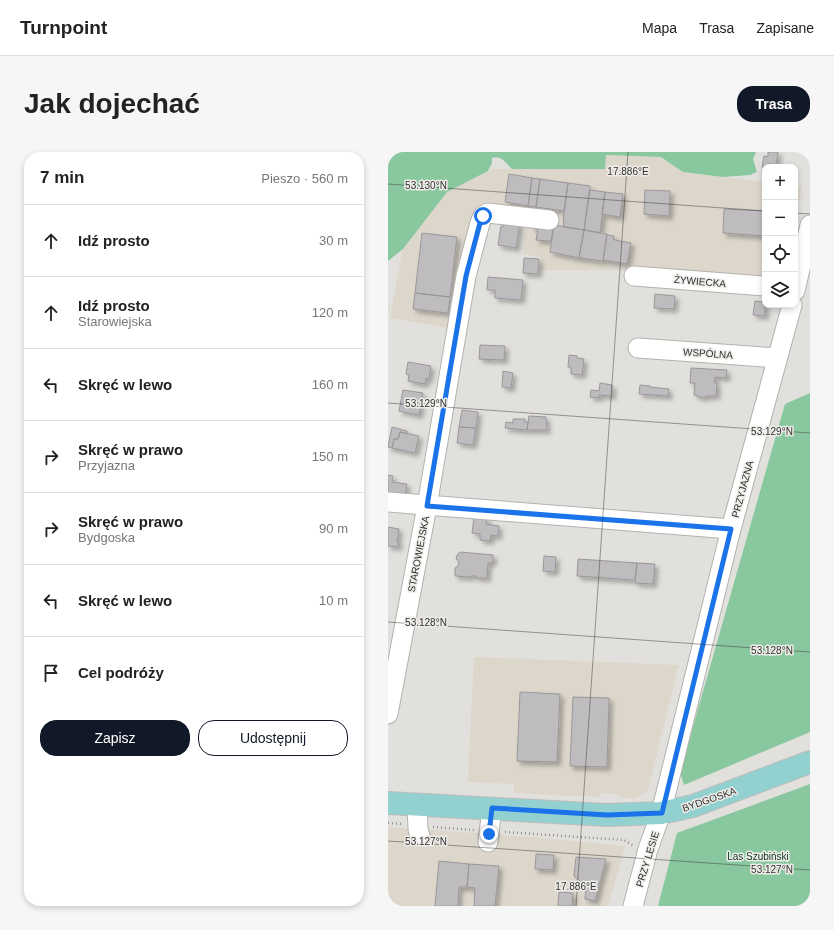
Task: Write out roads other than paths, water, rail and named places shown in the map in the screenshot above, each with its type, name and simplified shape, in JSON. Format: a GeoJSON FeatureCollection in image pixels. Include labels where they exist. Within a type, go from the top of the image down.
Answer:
{"type":"FeatureCollection","features":[{"type":"Feature","properties":{"kind":"main road","name":"BYDGOSKA"},"geometry":{"type":"LineString","coordinates":[[388,803],[418,822],[492,808],[607,815],[662,813],[693,806],[810,762]]}},
{"type":"Feature","properties":{"kind":"street","name":"STAROWIEJSKA"},"geometry":{"type":"LineString","coordinates":[[388,714],[392,672],[427,506],[466,276],[480,223],[485,214],[488,213],[548,220]]}},
{"type":"Feature","properties":{"kind":"street","name":"PRZYJAZNA"},"geometry":{"type":"LineString","coordinates":[[798,276],[810,225]]}},
{"type":"Feature","properties":{"kind":"street","name":"ŻYWIECKA"},"geometry":{"type":"LineString","coordinates":[[634,276],[762,286]]}},
{"type":"Feature","properties":{"kind":"street","name":"PRZYJAZNA"},"geometry":{"type":"LineString","coordinates":[[662,813],[731,529],[790,308]]}},
{"type":"Feature","properties":{"kind":"street","name":"WSPÓLNA"},"geometry":{"type":"LineString","coordinates":[[638,348],[777,358]]}},
{"type":"Feature","properties":{"kind":"street"},"geometry":{"type":"LineString","coordinates":[[388,502],[731,529]]}},
{"type":"Feature","properties":{"kind":"street"},"geometry":{"type":"LineString","coordinates":[[489,836],[492,808]]}},
{"type":"Feature","properties":{"kind":"street","name":"PRZY LESIE"},"geometry":{"type":"LineString","coordinates":[[633,906],[648,849],[662,813]]}},
{"type":"Feature","properties":{"kind":"park label","name":"Las Szubiński"},"geometry":{"type":"Point","coordinates":[758,856]}}]}
